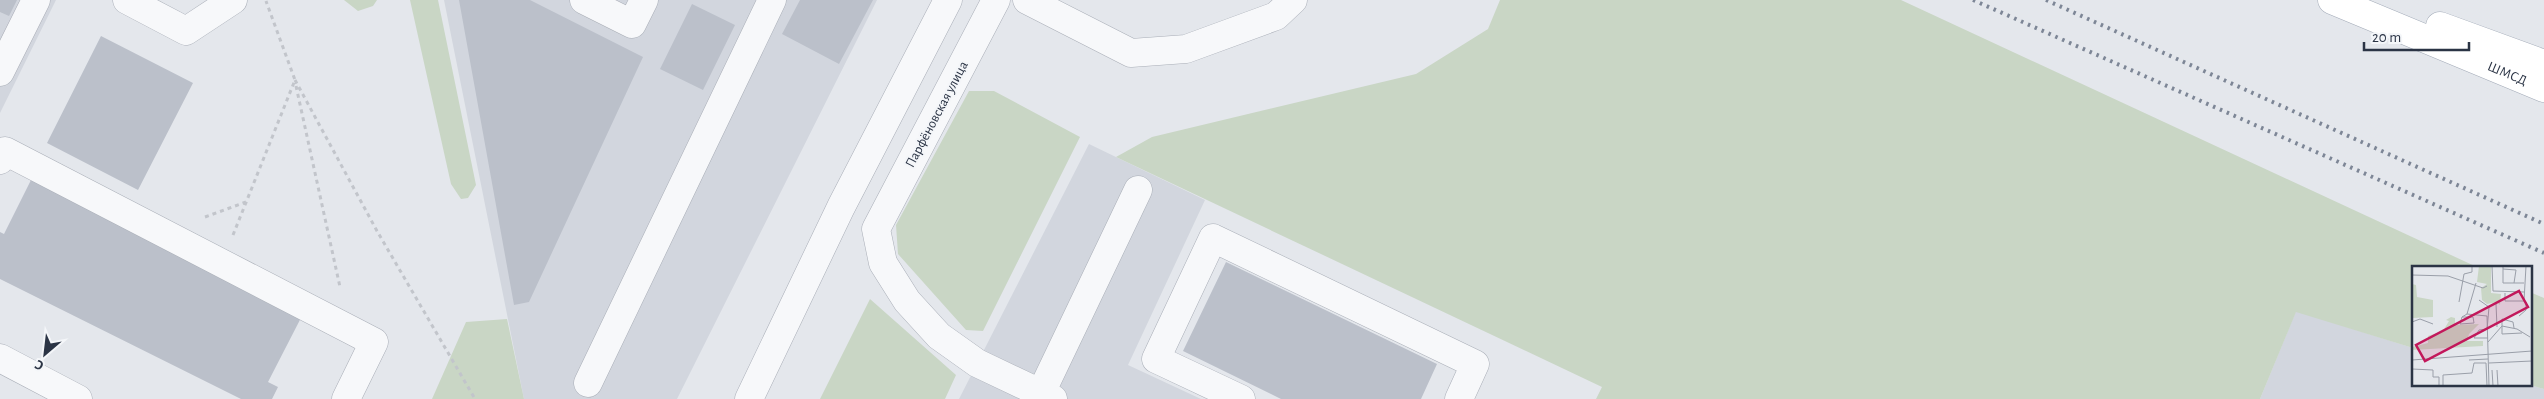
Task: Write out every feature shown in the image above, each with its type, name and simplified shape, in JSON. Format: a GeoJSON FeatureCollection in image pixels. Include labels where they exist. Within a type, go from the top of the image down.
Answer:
{"type":"FeatureCollection","features":[{"type":"Feature","properties":{"kind":"main road","name":"ШМСД"},"geometry":{"type":"LineString","coordinates":[[2332,0],[2544,88]]}},
{"type":"Feature","properties":{"kind":"main road","name":"ШМСД"},"geometry":{"type":"LineString","coordinates":[[2377,0],[2416,17],[2544,64]]}},
{"type":"Feature","properties":{"kind":"street"},"geometry":{"type":"LineString","coordinates":[[0,72],[36,0]]}},
{"type":"Feature","properties":{"kind":"street"},"geometry":{"type":"LineString","coordinates":[[127,0],[186,31],[233,0]]}},
{"type":"Feature","properties":{"kind":"street"},"geometry":{"type":"LineString","coordinates":[[584,0],[632,24],[644,0]]}},
{"type":"Feature","properties":{"kind":"street"},"geometry":{"type":"LineString","coordinates":[[588,383],[772,0]]}},
{"type":"Feature","properties":{"kind":"street"},"geometry":{"type":"LineString","coordinates":[[749,399],[841,207],[948,0]]}},
{"type":"Feature","properties":{"kind":"street","name":"Парфёновская улица"},"geometry":{"type":"LineString","coordinates":[[996,0],[876,229],[882,262],[907,301],[939,336],[977,363],[1047,396]]}},
{"type":"Feature","properties":{"kind":"street"},"geometry":{"type":"LineString","coordinates":[[1027,0],[1131,53],[1186,49],[1276,16],[1294,0]]}},
{"type":"Feature","properties":{"kind":"street"},"geometry":{"type":"LineString","coordinates":[[0,160],[5,151],[374,342],[346,399]]}},
{"type":"Feature","properties":{"kind":"street"},"geometry":{"type":"LineString","coordinates":[[1047,396],[1138,190]]}},
{"type":"Feature","properties":{"kind":"street"},"geometry":{"type":"LineString","coordinates":[[1241,399],[1156,359],[1213,238],[1475,364],[1459,399]]}},
{"type":"Feature","properties":{"kind":"street"},"geometry":{"type":"LineString","coordinates":[[0,358],[43,391],[78,399]]}},
{"type":"Feature","properties":{"kind":"path"},"geometry":{"type":"LineString","coordinates":[[266,0],[295,80],[349,329]]}},
{"type":"Feature","properties":{"kind":"path"},"geometry":{"type":"LineString","coordinates":[[222,263],[295,80]]}},
{"type":"Feature","properties":{"kind":"path"},"geometry":{"type":"LineString","coordinates":[[295,80],[377,231],[475,399]]}},
{"type":"Feature","properties":{"kind":"shaded area"},"geometry":{"type":"Polygon","coordinates":[[[0,0],[56,0],[0,113],[0,0]]]}},
{"type":"Feature","properties":{"kind":"shaded area"},"geometry":{"type":"Polygon","coordinates":[[[444,0],[877,0],[677,399],[524,399],[444,0]]]}},
{"type":"Feature","properties":{"kind":"shaded area"},"geometry":{"type":"Polygon","coordinates":[[[1089,144],[1205,200],[1128,365],[1201,399],[959,399],[1089,144]]]}},
{"type":"Feature","properties":{"kind":"shaded area"},"geometry":{"type":"Polygon","coordinates":[[[2296,311],[2412,348],[2412,386],[2532,386],[2544,389],[2544,399],[2260,399],[2296,311]]]}},
{"type":"Feature","properties":{"kind":"green space"},"geometry":{"type":"Polygon","coordinates":[[[344,0],[377,0],[373,6],[358,11],[344,0]]]}},
{"type":"Feature","properties":{"kind":"green space"},"geometry":{"type":"Polygon","coordinates":[[[410,0],[438,0],[476,185],[468,198],[461,199],[451,184],[410,0]]]}},
{"type":"Feature","properties":{"kind":"green space"},"geometry":{"type":"Polygon","coordinates":[[[1500,0],[1901,0],[2475,266],[2412,266],[2412,348],[2296,312],[2260,399],[1596,399],[1602,387],[1116,157],[1152,137],[1416,74],[1488,29],[1500,0]]]}},
{"type":"Feature","properties":{"kind":"green space"},"geometry":{"type":"Polygon","coordinates":[[[969,91],[994,91],[1080,137],[983,331],[966,330],[898,254],[896,225],[969,91]]]}},
{"type":"Feature","properties":{"kind":"green space"},"geometry":{"type":"Polygon","coordinates":[[[2532,293],[2544,298],[2544,389],[2532,386],[2532,293]]]}},
{"type":"Feature","properties":{"kind":"green space"},"geometry":{"type":"Polygon","coordinates":[[[870,299],[956,375],[945,399],[820,399],[870,299]]]}},
{"type":"Feature","properties":{"kind":"green space"},"geometry":{"type":"Polygon","coordinates":[[[507,319],[524,399],[432,399],[466,322],[507,319]]]}},
{"type":"Feature","properties":{"kind":"building"},"geometry":{"type":"Polygon","coordinates":[[[0,0],[17,0],[9,16],[0,12],[0,0]]]}},
{"type":"Feature","properties":{"kind":"building"},"geometry":{"type":"Polygon","coordinates":[[[459,0],[530,0],[643,57],[529,302],[514,305],[459,0]]]}},
{"type":"Feature","properties":{"kind":"building"},"geometry":{"type":"Polygon","coordinates":[[[800,0],[873,0],[839,64],[782,34],[800,0]]]}},
{"type":"Feature","properties":{"kind":"building"},"geometry":{"type":"Polygon","coordinates":[[[692,4],[735,25],[703,90],[660,69],[692,4]]]}},
{"type":"Feature","properties":{"kind":"building"},"geometry":{"type":"Polygon","coordinates":[[[101,36],[193,83],[138,190],[47,143],[101,36]]]}},
{"type":"Feature","properties":{"kind":"building"},"geometry":{"type":"Polygon","coordinates":[[[33,176],[304,312],[268,382],[278,387],[272,399],[241,399],[0,279],[0,232],[4,234],[33,176]]]}},
{"type":"Feature","properties":{"kind":"building"},"geometry":{"type":"Polygon","coordinates":[[[1226,262],[1437,364],[1421,399],[1281,399],[1183,351],[1226,262]]]}},
{"type":"Feature","properties":{"kind":"railway"},"geometry":{"type":"LineString","coordinates":[[1973,0],[2544,253]]}},
{"type":"Feature","properties":{"kind":"railway"},"geometry":{"type":"LineString","coordinates":[[2046,0],[2544,224]]}}]}
